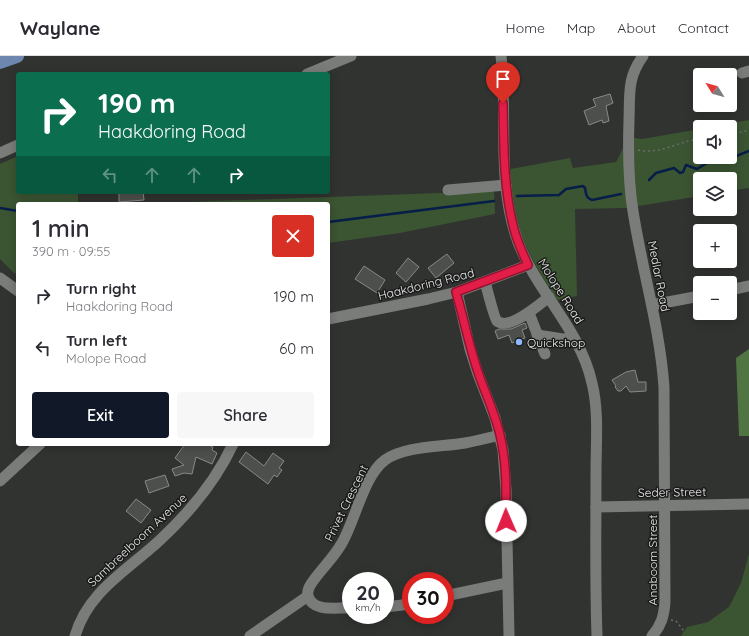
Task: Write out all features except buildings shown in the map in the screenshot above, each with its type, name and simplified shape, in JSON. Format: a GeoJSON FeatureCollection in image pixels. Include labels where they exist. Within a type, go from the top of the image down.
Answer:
{"type":"FeatureCollection","features":[{"type":"Feature","properties":{"kind":"main road"},"geometry":{"type":"LineString","coordinates":[[0,62],[17,56]]}},
{"type":"Feature","properties":{"kind":"street"},"geometry":{"type":"LineString","coordinates":[[312,72],[352,56]]}},
{"type":"Feature","properties":{"kind":"street","name":"Molope Road"},"geometry":{"type":"LineString","coordinates":[[500,56],[503,81],[506,185],[513,225],[518,242],[528,265],[584,356],[594,396],[596,426],[597,636]]}},
{"type":"Feature","properties":{"kind":"street","name":"Medlar Road"},"geometry":{"type":"LineString","coordinates":[[642,56],[631,78],[628,148],[633,211],[661,358],[664,388],[664,505]]}},
{"type":"Feature","properties":{"kind":"street"},"geometry":{"type":"LineString","coordinates":[[0,153],[16,146]]}},
{"type":"Feature","properties":{"kind":"street"},"geometry":{"type":"LineString","coordinates":[[448,190],[506,185]]}},
{"type":"Feature","properties":{"kind":"street","name":"Haakdoring Road"},"geometry":{"type":"LineString","coordinates":[[330,319],[456,292],[528,265]]}},
{"type":"Feature","properties":{"kind":"street"},"geometry":{"type":"LineString","coordinates":[[0,279],[16,290]]}},
{"type":"Feature","properties":{"kind":"street"},"geometry":{"type":"LineString","coordinates":[[485,282],[496,318],[498,321],[505,323],[518,319],[529,313],[549,297]]}},
{"type":"Feature","properties":{"kind":"street"},"geometry":{"type":"LineString","coordinates":[[737,289],[749,286]]}},
{"type":"Feature","properties":{"kind":"street"},"geometry":{"type":"LineString","coordinates":[[456,292],[472,355],[478,374],[492,407],[500,435],[505,471],[509,636]]}},
{"type":"Feature","properties":{"kind":"street"},"geometry":{"type":"LineString","coordinates":[[652,305],[693,297]]}},
{"type":"Feature","properties":{"kind":"street"},"geometry":{"type":"LineString","coordinates":[[529,313],[545,354]]}},
{"type":"Feature","properties":{"kind":"street"},"geometry":{"type":"LineString","coordinates":[[538,335],[563,339],[574,338]]}},
{"type":"Feature","properties":{"kind":"street","name":"Privet Crescent"},"geometry":{"type":"LineString","coordinates":[[308,596],[310,585],[328,564],[342,543],[367,485],[375,471],[384,461],[391,456],[407,451],[465,443],[500,435]]}},
{"type":"Feature","properties":{"kind":"street"},"geometry":{"type":"LineString","coordinates":[[0,481],[38,446]]}},
{"type":"Feature","properties":{"kind":"street","name":"Sambreelboom Avenue"},"geometry":{"type":"LineString","coordinates":[[74,636],[83,616],[98,593],[119,573],[159,540],[190,509],[214,478],[232,446]]}},
{"type":"Feature","properties":{"kind":"street","name":"Seder Street"},"geometry":{"type":"LineString","coordinates":[[596,507],[749,504]]}},
{"type":"Feature","properties":{"kind":"street","name":"Anaboom Street"},"geometry":{"type":"LineString","coordinates":[[652,636],[658,629],[663,618],[665,602],[664,505]]}},
{"type":"Feature","properties":{"kind":"street"},"geometry":{"type":"LineString","coordinates":[[454,594],[507,583]]}},
{"type":"Feature","properties":{"kind":"street"},"geometry":{"type":"LineString","coordinates":[[250,636],[308,596],[313,604],[322,608],[342,608]]}},
{"type":"Feature","properties":{"kind":"path"},"geometry":{"type":"LineString","coordinates":[[737,133],[749,130]]}},
{"type":"Feature","properties":{"kind":"path"},"geometry":{"type":"LineString","coordinates":[[628,148],[653,152],[693,140]]}},
{"type":"Feature","properties":{"kind":"path"},"geometry":{"type":"LineString","coordinates":[[663,618],[676,621],[684,631]]}},
{"type":"Feature","properties":{"kind":"green space"},"geometry":{"type":"Polygon","coordinates":[[[749,120],[749,188],[737,190],[737,172],[693,172],[693,197],[626,208],[575,209],[577,296],[557,300],[534,263],[517,223],[511,194],[511,169],[570,158],[573,168],[616,162],[629,137],[642,139],[693,130],[693,164],[737,164],[737,122],[749,120]]]}},
{"type":"Feature","properties":{"kind":"green space"},"geometry":{"type":"Polygon","coordinates":[[[16,157],[16,194],[78,194],[78,202],[16,202],[15,274],[0,259],[0,164],[16,157]]]}},
{"type":"Feature","properties":{"kind":"green space"},"geometry":{"type":"Polygon","coordinates":[[[494,191],[495,214],[400,233],[330,243],[330,202],[190,202],[494,191]]]}},
{"type":"Feature","properties":{"kind":"green space"},"geometry":{"type":"Polygon","coordinates":[[[749,349],[749,436],[739,436],[736,358],[749,349]]]}},
{"type":"Feature","properties":{"kind":"green space"},"geometry":{"type":"Polygon","coordinates":[[[749,554],[749,636],[681,636],[687,627],[708,622],[729,607],[741,583],[749,554]]]}},
{"type":"Feature","properties":{"kind":"waterway"},"geometry":{"type":"LineString","coordinates":[[737,156],[749,151]]}},
{"type":"Feature","properties":{"kind":"waterway"},"geometry":{"type":"LineString","coordinates":[[649,180],[656,173],[674,168],[680,173],[683,172],[686,165],[697,169],[705,164]]}},
{"type":"Feature","properties":{"kind":"waterway"},"geometry":{"type":"LineString","coordinates":[[517,196],[559,195],[566,189],[583,186],[587,197],[592,200],[621,194]]}},
{"type":"Feature","properties":{"kind":"waterway"},"geometry":{"type":"LineString","coordinates":[[330,222],[494,201]]}},
{"type":"Feature","properties":{"kind":"waterway"},"geometry":{"type":"LineString","coordinates":[[0,208],[16,211]]}},
{"type":"Feature","properties":{"kind":"place","name":"Quickshop"},"geometry":{"type":"Point","coordinates":[519,342]}},
{"type":"Feature","properties":{"kind":"route"},"geometry":{"type":"LineString","coordinates":[[503,103],[507,195],[515,234],[528,265],[456,292],[464,319],[470,349],[478,374],[496,418],[500,435],[505,465],[506,521]]}}]}
